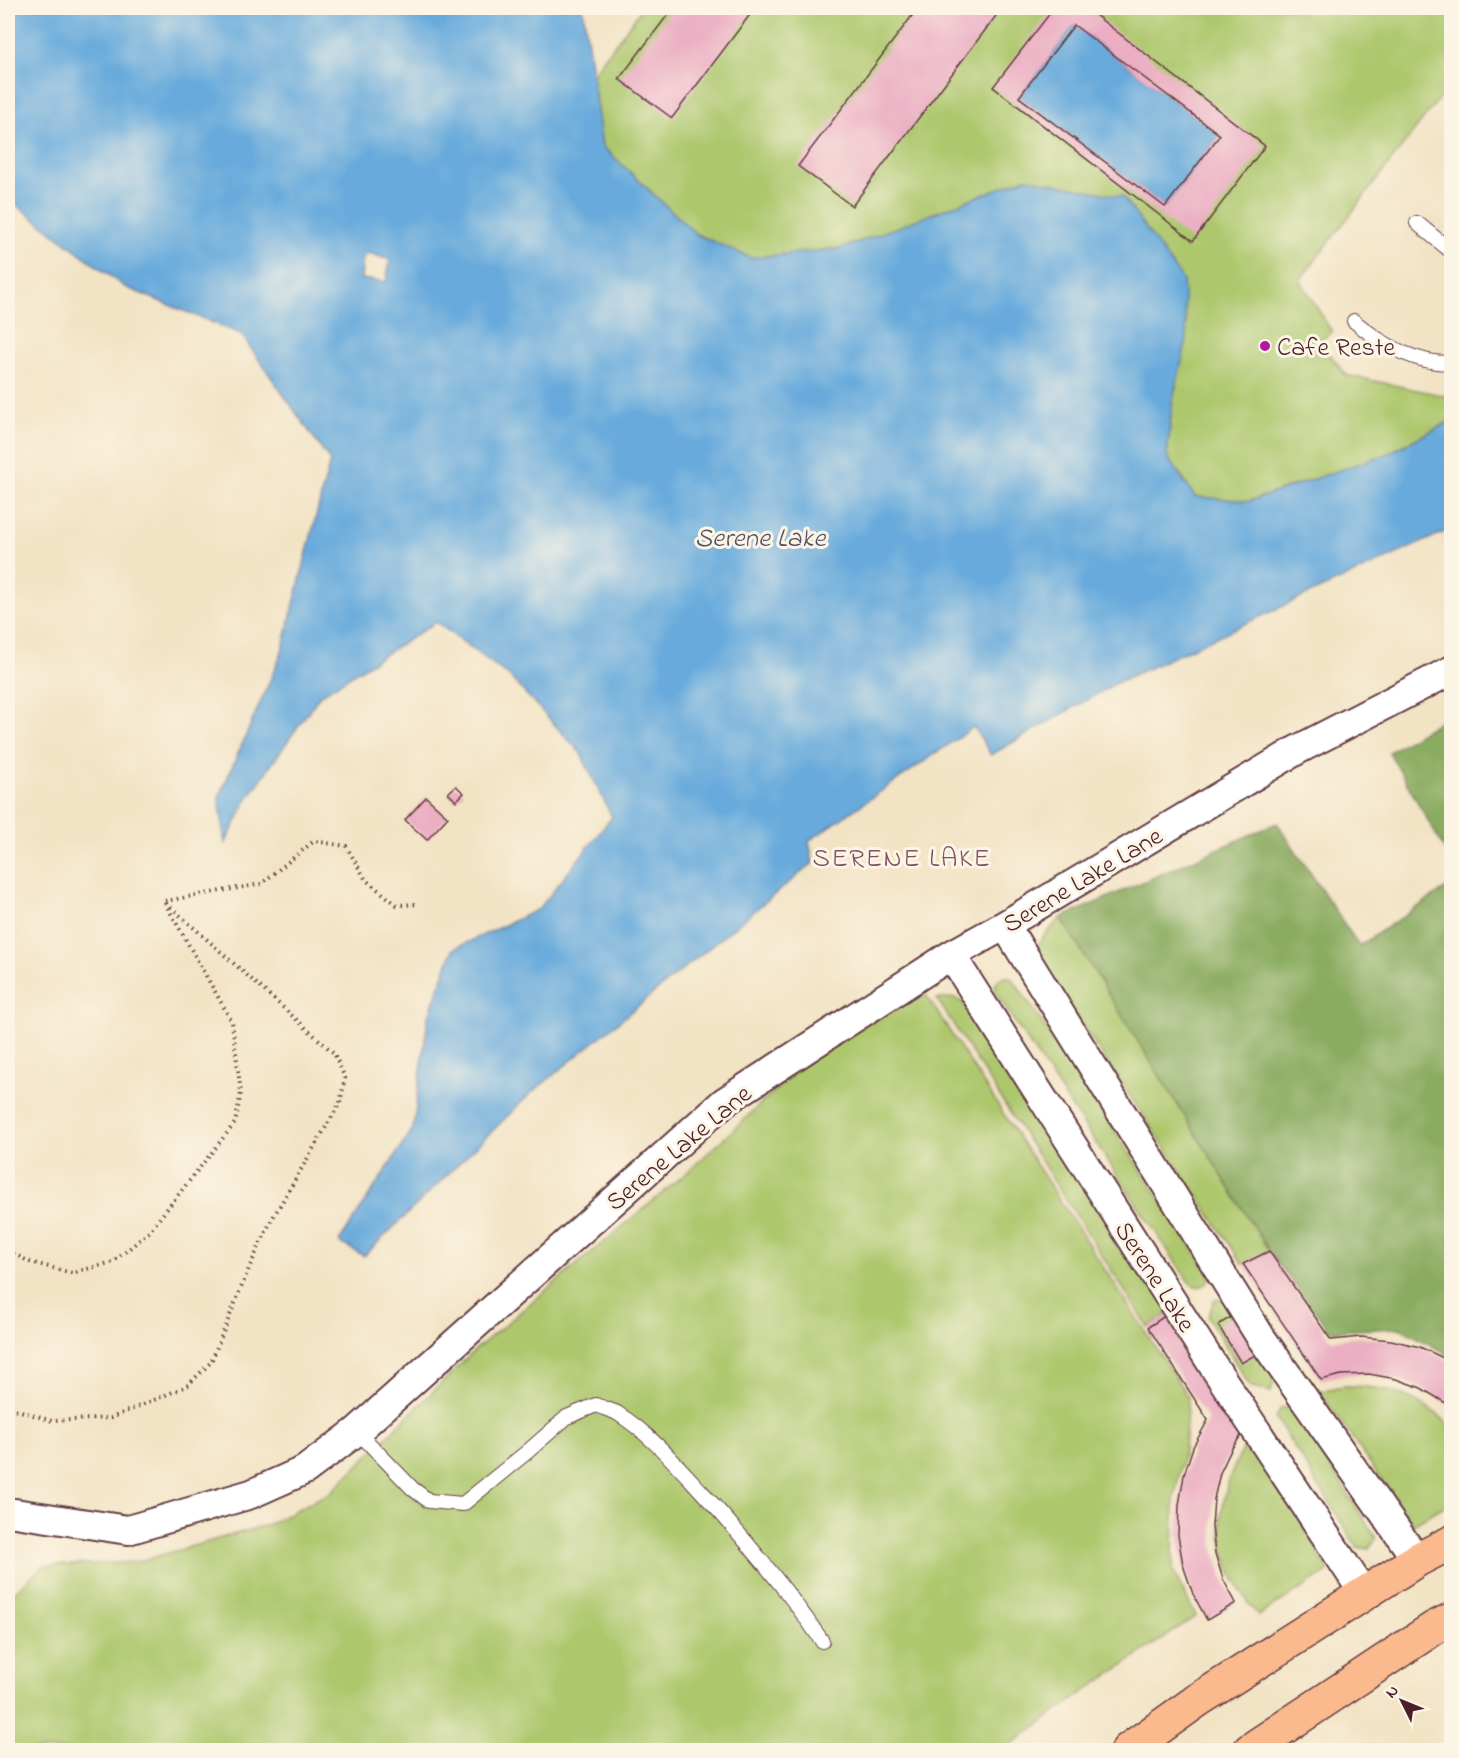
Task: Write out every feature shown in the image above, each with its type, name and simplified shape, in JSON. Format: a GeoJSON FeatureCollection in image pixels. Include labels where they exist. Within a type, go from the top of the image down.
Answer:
{"type":"FeatureCollection","features":[{"type":"Feature","properties":{"kind":"main road"},"geometry":{"type":"LineString","coordinates":[[1128,1750],[1198,1700],[1417,1560],[1452,1542]]}},
{"type":"Feature","properties":{"kind":"main road"},"geometry":{"type":"LineString","coordinates":[[1250,1750],[1434,1628],[1452,1619]]}},
{"type":"Feature","properties":{"kind":"street","name":"Serene Lake Lane"},"geometry":{"type":"LineString","coordinates":[[8,1512],[128,1530],[251,1494],[305,1470],[357,1431],[724,1102],[951,955],[1297,750],[1452,670]]}},
{"type":"Feature","properties":{"kind":"street"},"geometry":{"type":"LineString","coordinates":[[1005,925],[1260,1336],[1417,1560]]}},
{"type":"Feature","properties":{"kind":"street","name":"Serene Lake"},"geometry":{"type":"LineString","coordinates":[[951,955],[1214,1367],[1365,1595]]}},
{"type":"Feature","properties":{"kind":"lane"},"geometry":{"type":"LineString","coordinates":[[1417,223],[1452,252]]}},
{"type":"Feature","properties":{"kind":"lane"},"geometry":{"type":"LineString","coordinates":[[1354,321],[1373,338],[1395,350],[1419,359],[1452,363]]}},
{"type":"Feature","properties":{"kind":"lane"},"geometry":{"type":"LineString","coordinates":[[357,1431],[412,1489],[429,1501],[463,1504],[567,1417],[596,1405],[616,1412],[644,1434],[675,1464],[744,1538],[822,1641]]}},
{"type":"Feature","properties":{"kind":"path"},"geometry":{"type":"LineString","coordinates":[[164,902],[261,884],[314,842],[346,846],[366,880],[396,905],[418,904]]}},
{"type":"Feature","properties":{"kind":"path"},"geometry":{"type":"LineString","coordinates":[[8,1251],[30,1262],[72,1273],[113,1262],[148,1233],[235,1123],[242,1093],[232,1023],[164,902]]}},
{"type":"Feature","properties":{"kind":"path"},"geometry":{"type":"LineString","coordinates":[[8,1407],[52,1421],[111,1418],[187,1386],[211,1362],[272,1219],[340,1103],[345,1077],[334,1053],[164,902]]}},
{"type":"Feature","properties":{"kind":"green space"},"geometry":{"type":"Polygon","coordinates":[[[642,8],[1451,8],[1451,83],[1300,280],[1332,332],[1319,341],[1346,375],[1451,397],[1451,421],[1387,454],[1249,501],[1195,497],[1167,456],[1172,404],[1026,178],[843,248],[751,258],[696,234],[602,146],[592,75],[642,8]]]}},
{"type":"Feature","properties":{"kind":"green space"},"geometry":{"type":"Polygon","coordinates":[[[1451,714],[1451,861],[1389,752],[1451,714]]]}},
{"type":"Feature","properties":{"kind":"green space"},"geometry":{"type":"Polygon","coordinates":[[[1277,823],[1359,946],[1451,885],[1451,1356],[1400,1328],[1330,1331],[1269,1251],[1061,918],[1277,823]]]}},
{"type":"Feature","properties":{"kind":"green space"},"geometry":{"type":"Polygon","coordinates":[[[1061,918],[1269,1251],[1243,1264],[1037,958],[1036,947],[1061,918]]]}},
{"type":"Feature","properties":{"kind":"green space"},"geometry":{"type":"Polygon","coordinates":[[[1003,977],[1010,977],[1015,982],[1208,1270],[1210,1277],[1204,1285],[1198,1287],[1189,1282],[996,994],[996,984],[1003,977]]]}},
{"type":"Feature","properties":{"kind":"green space"},"geometry":{"type":"Polygon","coordinates":[[[926,995],[1188,1397],[1184,1451],[1174,1500],[1173,1571],[1196,1616],[1003,1750],[8,1750],[8,1598],[43,1566],[137,1562],[267,1525],[331,1492],[475,1350],[691,1169],[826,1043],[926,995]]]}},
{"type":"Feature","properties":{"kind":"green space"},"geometry":{"type":"Polygon","coordinates":[[[955,998],[967,1005],[1171,1312],[1148,1327],[937,999],[955,998]]]}},
{"type":"Feature","properties":{"kind":"green space"},"geometry":{"type":"Polygon","coordinates":[[[1215,1299],[1233,1299],[1276,1372],[1271,1392],[1250,1386],[1208,1317],[1215,1299]]]}},
{"type":"Feature","properties":{"kind":"green space"},"geometry":{"type":"Polygon","coordinates":[[[1344,1386],[1375,1388],[1402,1395],[1427,1407],[1451,1426],[1451,1502],[1413,1524],[1319,1391],[1344,1386]]]}},
{"type":"Feature","properties":{"kind":"green space"},"geometry":{"type":"Polygon","coordinates":[[[1292,1407],[1376,1538],[1369,1549],[1357,1547],[1276,1418],[1281,1408],[1292,1407]]]}},
{"type":"Feature","properties":{"kind":"green space"},"geometry":{"type":"Polygon","coordinates":[[[1252,1436],[1329,1571],[1258,1616],[1231,1573],[1225,1556],[1221,1520],[1234,1467],[1252,1436]]]}},
{"type":"Feature","properties":{"kind":"water","name":"Serene Lake"},"geometry":{"type":"Polygon","coordinates":[[[8,8],[583,8],[602,146],[696,234],[751,258],[843,248],[1026,178],[1123,197],[1183,280],[1187,339],[1172,404],[1167,456],[1195,497],[1250,501],[1387,454],[1451,421],[1451,529],[1116,683],[991,755],[974,727],[809,841],[813,863],[529,1095],[364,1256],[339,1242],[413,1129],[428,1018],[453,949],[539,909],[612,817],[580,752],[509,676],[436,622],[320,695],[248,798],[225,844],[219,797],[281,655],[330,461],[241,334],[125,287],[8,199],[8,8]],[[368,253],[363,257],[361,279],[386,282],[390,260],[368,253]]]}},
{"type":"Feature","properties":{"kind":"water"},"geometry":{"type":"Polygon","coordinates":[[[1074,25],[1220,135],[1165,207],[1019,97],[1074,25]]]}},
{"type":"Feature","properties":{"kind":"building"},"geometry":{"type":"Polygon","coordinates":[[[673,8],[755,8],[672,118],[619,79],[673,8]]]}},
{"type":"Feature","properties":{"kind":"building"},"geometry":{"type":"Polygon","coordinates":[[[918,8],[1002,8],[852,206],[798,166],[918,8]]]}},
{"type":"Feature","properties":{"kind":"building"},"geometry":{"type":"Polygon","coordinates":[[[1054,8],[1086,8],[1265,146],[1193,241],[993,87],[1054,8]],[[1074,25],[1019,97],[1165,207],[1220,135],[1074,25]]]}},
{"type":"Feature","properties":{"kind":"building"},"geometry":{"type":"Polygon","coordinates":[[[456,786],[464,793],[456,801],[448,793],[456,786]]]}},
{"type":"Feature","properties":{"kind":"building"},"geometry":{"type":"Polygon","coordinates":[[[426,797],[448,817],[427,840],[405,820],[426,797]]]}},
{"type":"Feature","properties":{"kind":"building"},"geometry":{"type":"Polygon","coordinates":[[[1269,1251],[1331,1340],[1361,1337],[1391,1340],[1420,1347],[1452,1362],[1452,1407],[1421,1388],[1396,1379],[1369,1374],[1341,1375],[1321,1380],[1243,1264],[1269,1251]]]}},
{"type":"Feature","properties":{"kind":"building"},"geometry":{"type":"Polygon","coordinates":[[[1241,1311],[1264,1350],[1241,1363],[1218,1325],[1241,1311]]]}},
{"type":"Feature","properties":{"kind":"building"},"geometry":{"type":"Polygon","coordinates":[[[1171,1312],[1248,1426],[1232,1448],[1220,1473],[1214,1499],[1212,1526],[1215,1553],[1223,1579],[1236,1603],[1207,1620],[1193,1594],[1183,1565],[1178,1535],[1179,1505],[1184,1475],[1193,1447],[1208,1420],[1148,1327],[1171,1312]]]}},
{"type":"Feature","properties":{"kind":"place","name":"Cafe Reste"},"geometry":{"type":"Point","coordinates":[1265,346]}},
{"type":"Feature","properties":{"kind":"district","name":"SERENE LAKE"},"geometry":{"type":"Point","coordinates":[902,857]}}]}
